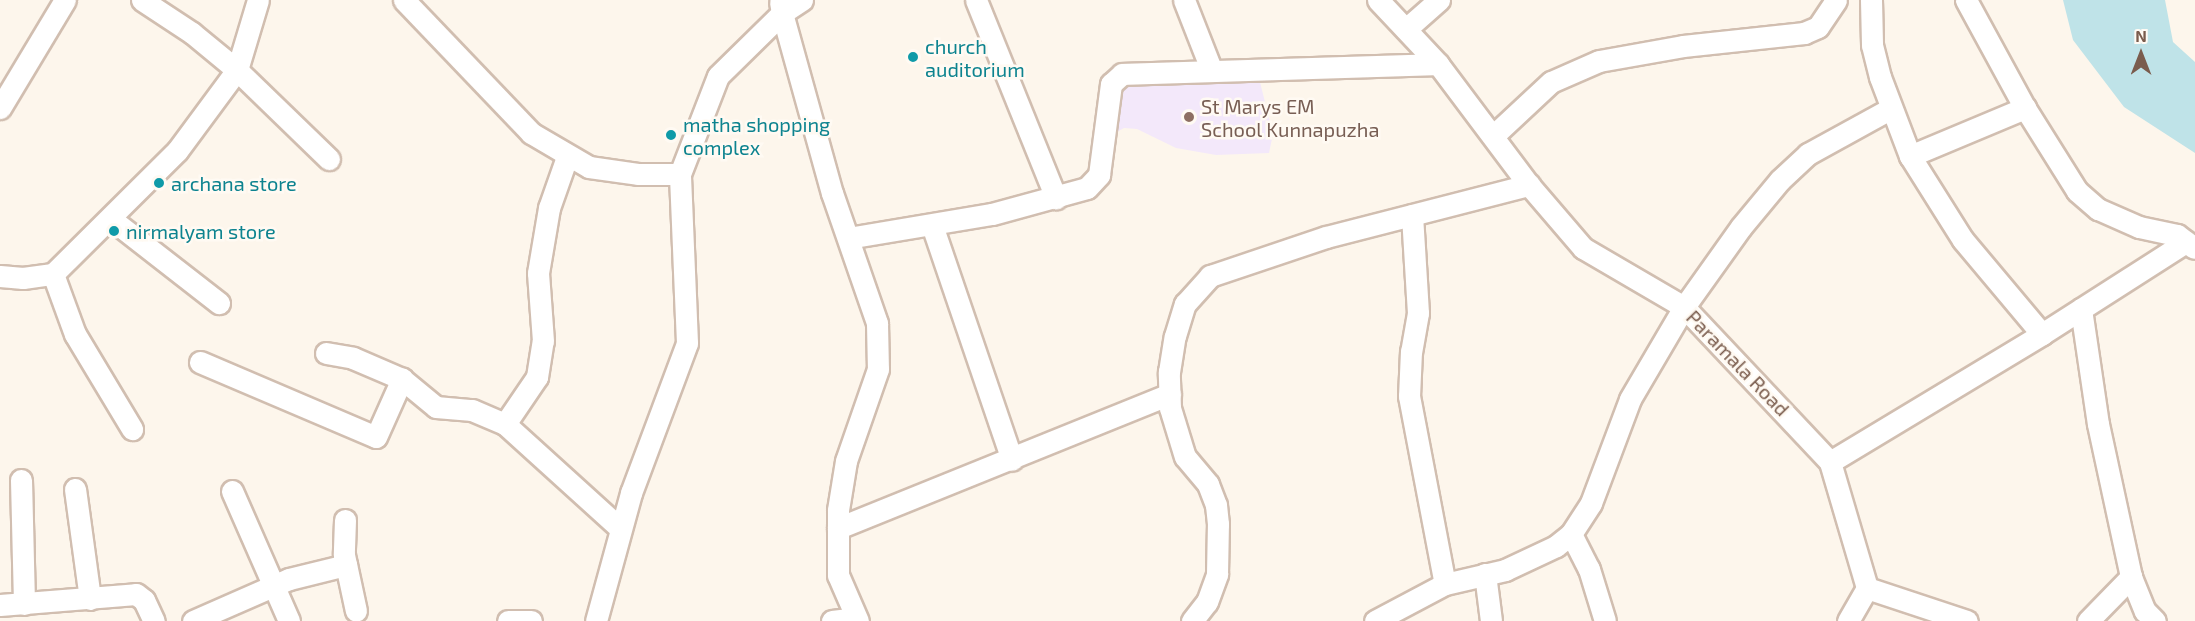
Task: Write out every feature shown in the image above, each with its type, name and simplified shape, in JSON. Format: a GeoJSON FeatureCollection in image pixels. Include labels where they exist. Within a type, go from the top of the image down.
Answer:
{"type":"FeatureCollection","features":[{"type":"Feature","properties":{"kind":"street"},"geometry":{"type":"LineString","coordinates":[[0,108],[64,0]]}},
{"type":"Feature","properties":{"kind":"street"},"geometry":{"type":"LineString","coordinates":[[142,0],[192,33],[237,70],[329,159]]}},
{"type":"Feature","properties":{"kind":"street"},"geometry":{"type":"LineString","coordinates":[[0,276],[53,274],[177,151],[237,70],[258,0]]}},
{"type":"Feature","properties":{"kind":"street"},"geometry":{"type":"LineString","coordinates":[[404,0],[531,133],[567,156],[589,167],[680,174]]}},
{"type":"Feature","properties":{"kind":"street"},"geometry":{"type":"LineString","coordinates":[[596,621],[621,529],[687,343],[680,174],[718,76],[780,7],[802,0]]}},
{"type":"Feature","properties":{"kind":"street"},"geometry":{"type":"LineString","coordinates":[[976,0],[1056,198]]}},
{"type":"Feature","properties":{"kind":"street"},"geometry":{"type":"LineString","coordinates":[[1184,0],[1211,69]]}},
{"type":"Feature","properties":{"kind":"street"},"geometry":{"type":"LineString","coordinates":[[1406,29],[1439,0]]}},
{"type":"Feature","properties":{"kind":"street"},"geometry":{"type":"LineString","coordinates":[[1493,136],[1551,82],[1599,61],[1683,46],[1804,33],[1818,27],[1836,0]]}},
{"type":"Feature","properties":{"kind":"street"},"geometry":{"type":"LineString","coordinates":[[1871,0],[1872,45],[1890,109],[1910,156],[1963,240],[2042,334]]}},
{"type":"Feature","properties":{"kind":"street"},"geometry":{"type":"LineString","coordinates":[[1830,462],[2190,245],[2177,235],[2139,227],[2098,209],[2077,190],[2025,108],[1966,0]]}},
{"type":"Feature","properties":{"kind":"street","name":"Paramala Road"},"geometry":{"type":"LineString","coordinates":[[1382,1],[1438,64],[1529,185],[1583,248],[1684,307],[1830,462],[1867,588]]}},
{"type":"Feature","properties":{"kind":"street"},"geometry":{"type":"LineString","coordinates":[[780,7],[848,238],[877,322],[878,369],[846,461],[838,528],[838,575],[857,619],[832,621]]}},
{"type":"Feature","properties":{"kind":"street"},"geometry":{"type":"LineString","coordinates":[[848,238],[932,225],[1056,198],[1087,188],[1099,175],[1105,108],[1111,84],[1122,74],[1211,69],[1438,64]]}},
{"type":"Feature","properties":{"kind":"street"},"geometry":{"type":"LineString","coordinates":[[1910,156],[2025,108]]}},
{"type":"Feature","properties":{"kind":"street"},"geometry":{"type":"LineString","coordinates":[[1375,621],[1445,584],[1485,574],[1546,550],[1571,534],[1591,502],[1630,399],[1684,307],[1780,180],[1808,154],[1890,109]]}},
{"type":"Feature","properties":{"kind":"street"},"geometry":{"type":"LineString","coordinates":[[505,424],[537,377],[543,341],[538,273],[549,208],[567,156]]}},
{"type":"Feature","properties":{"kind":"street"},"geometry":{"type":"LineString","coordinates":[[1192,621],[1207,602],[1217,574],[1218,524],[1216,505],[1208,484],[1185,457],[1170,394],[1174,336],[1185,304],[1210,276],[1326,237],[1529,185]]}},
{"type":"Feature","properties":{"kind":"street"},"geometry":{"type":"LineString","coordinates":[[1412,215],[1418,313],[1411,351],[1409,396],[1445,584]]}},
{"type":"Feature","properties":{"kind":"street"},"geometry":{"type":"LineString","coordinates":[[111,219],[219,303]]}},
{"type":"Feature","properties":{"kind":"street"},"geometry":{"type":"LineString","coordinates":[[932,225],[1012,460]]}},
{"type":"Feature","properties":{"kind":"street"},"geometry":{"type":"LineString","coordinates":[[53,274],[75,334],[132,429]]}},
{"type":"Feature","properties":{"kind":"street"},"geometry":{"type":"LineString","coordinates":[[2081,309],[2098,424],[2131,577],[2145,611],[2155,621]]}},
{"type":"Feature","properties":{"kind":"street"},"geometry":{"type":"LineString","coordinates":[[326,353],[353,358],[402,378],[436,407],[472,410],[505,424],[621,529]]}},
{"type":"Feature","properties":{"kind":"street"},"geometry":{"type":"LineString","coordinates":[[200,362],[376,437],[402,378]]}},
{"type":"Feature","properties":{"kind":"street"},"geometry":{"type":"LineString","coordinates":[[838,528],[1012,460],[1170,394]]}},
{"type":"Feature","properties":{"kind":"street"},"geometry":{"type":"LineString","coordinates":[[21,480],[9,608],[136,594],[144,600],[154,621]]}},
{"type":"Feature","properties":{"kind":"street"},"geometry":{"type":"LineString","coordinates":[[75,489],[90,599]]}},
{"type":"Feature","properties":{"kind":"street"},"geometry":{"type":"LineString","coordinates":[[232,491],[275,584],[289,621]]}},
{"type":"Feature","properties":{"kind":"street"},"geometry":{"type":"LineString","coordinates":[[345,520],[346,565],[356,611]]}},
{"type":"Feature","properties":{"kind":"street"},"geometry":{"type":"LineString","coordinates":[[1571,534],[1589,569],[1605,621]]}},
{"type":"Feature","properties":{"kind":"street"},"geometry":{"type":"LineString","coordinates":[[193,621],[275,584],[346,565]]}},
{"type":"Feature","properties":{"kind":"street"},"geometry":{"type":"LineString","coordinates":[[1485,574],[1491,621]]}},
{"type":"Feature","properties":{"kind":"street"},"geometry":{"type":"LineString","coordinates":[[2088,621],[2131,577]]}},
{"type":"Feature","properties":{"kind":"street"},"geometry":{"type":"LineString","coordinates":[[1848,621],[1867,588],[1967,621]]}},
{"type":"Feature","properties":{"kind":"street"},"geometry":{"type":"LineString","coordinates":[[508,621],[531,621]]}},
{"type":"Feature","properties":{"kind":"shaded area","name":"St Marys EM School Kunnapuzha"},"geometry":{"type":"Polygon","coordinates":[[[1258,74],[1273,134],[1269,153],[1216,155],[1176,148],[1137,129],[1124,128],[1115,133],[1108,129],[1123,78],[1258,74]]]}},
{"type":"Feature","properties":{"kind":"water"},"geometry":{"type":"Polygon","coordinates":[[[2063,0],[2165,0],[2173,42],[2195,62],[2195,153],[2124,107],[2073,40],[2063,0]]]}},
{"type":"Feature","properties":{"kind":"place","name":"church auditorium"},"geometry":{"type":"Point","coordinates":[913,57]}},
{"type":"Feature","properties":{"kind":"place","name":"St Marys EM School Kunnapuzha"},"geometry":{"type":"Point","coordinates":[1189,117]}},
{"type":"Feature","properties":{"kind":"place","name":"matha shopping complex"},"geometry":{"type":"Point","coordinates":[671,135]}},
{"type":"Feature","properties":{"kind":"place","name":"archana store"},"geometry":{"type":"Point","coordinates":[159,183]}},
{"type":"Feature","properties":{"kind":"place","name":"nirmalyam store"},"geometry":{"type":"Point","coordinates":[114,231]}}]}
